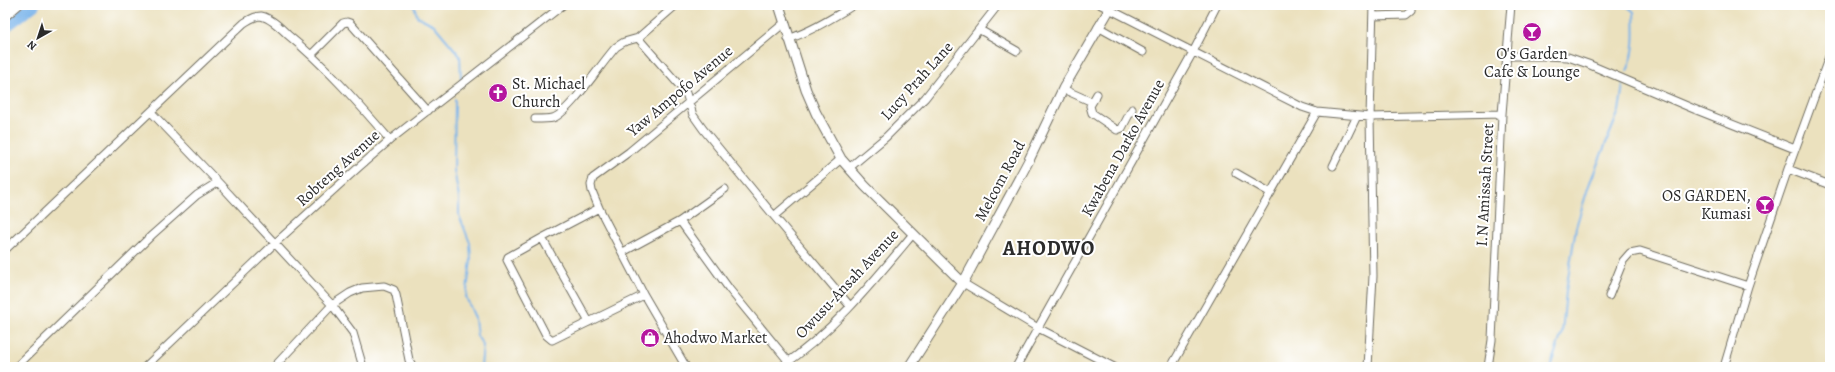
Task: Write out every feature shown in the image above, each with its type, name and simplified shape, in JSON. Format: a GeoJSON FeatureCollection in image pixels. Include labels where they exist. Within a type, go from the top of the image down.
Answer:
{"type":"FeatureCollection","features":[{"type":"Feature","properties":{"kind":"main road"},"geometry":{"type":"LineString","coordinates":[[779,5],[788,39],[816,113],[841,159],[913,234],[963,282]]}},
{"type":"Feature","properties":{"kind":"main road","name":"Melcom Road"},"geometry":{"type":"LineString","coordinates":[[909,367],[963,282],[1030,160],[1063,89],[1107,7]]}},
{"type":"Feature","properties":{"kind":"street"},"geometry":{"type":"LineString","coordinates":[[5,17],[19,5]]}},
{"type":"Feature","properties":{"kind":"street","name":"Robteng Avenue"},"geometry":{"type":"LineString","coordinates":[[145,367],[274,244],[390,140],[563,5]]}},
{"type":"Feature","properties":{"kind":"street"},"geometry":{"type":"LineString","coordinates":[[535,119],[553,118],[559,114],[580,93],[616,46],[638,38],[676,5]]}},
{"type":"Feature","properties":{"kind":"street"},"geometry":{"type":"LineString","coordinates":[[788,39],[806,33],[824,24],[854,5]]}},
{"type":"Feature","properties":{"kind":"street","name":"Lucy Prah Lane"},"geometry":{"type":"LineString","coordinates":[[849,168],[905,120],[926,98],[998,5]]}},
{"type":"Feature","properties":{"kind":"street","name":"Kwabena Darko Avenue"},"geometry":{"type":"LineString","coordinates":[[1016,367],[1193,52],[1217,5]]}},
{"type":"Feature","properties":{"kind":"street"},"geometry":{"type":"LineString","coordinates":[[1368,367],[1373,276],[1370,117],[1373,5]]}},
{"type":"Feature","properties":{"kind":"street"},"geometry":{"type":"LineString","coordinates":[[1373,16],[1406,15],[1410,11],[1411,5]]}},
{"type":"Feature","properties":{"kind":"street","name":"I.N Amissah Street"},"geometry":{"type":"LineString","coordinates":[[1488,367],[1492,340],[1502,114],[1511,5]]}},
{"type":"Feature","properties":{"kind":"street"},"geometry":{"type":"LineString","coordinates":[[1107,7],[1302,107],[1316,112],[1370,117],[1502,114]]}},
{"type":"Feature","properties":{"kind":"street"},"geometry":{"type":"LineString","coordinates":[[5,250],[244,23],[254,17],[264,17],[273,22],[312,54],[353,97],[390,140]]}},
{"type":"Feature","properties":{"kind":"street"},"geometry":{"type":"LineString","coordinates":[[312,54],[343,23],[350,23],[428,111]]}},
{"type":"Feature","properties":{"kind":"street","name":"Yaw Ampofo Avenue"},"geometry":{"type":"LineString","coordinates":[[599,208],[591,185],[593,178],[629,152],[783,24]]}},
{"type":"Feature","properties":{"kind":"street"},"geometry":{"type":"LineString","coordinates":[[1098,26],[1143,52]]}},
{"type":"Feature","properties":{"kind":"street"},"geometry":{"type":"LineString","coordinates":[[980,30],[1017,51]]}},
{"type":"Feature","properties":{"kind":"street"},"geometry":{"type":"LineString","coordinates":[[638,38],[680,86],[690,101],[693,115],[703,129],[850,306]]}},
{"type":"Feature","properties":{"kind":"street"},"geometry":{"type":"LineString","coordinates":[[1724,367],[1748,286],[1795,149],[1830,54]]}},
{"type":"Feature","properties":{"kind":"street"},"geometry":{"type":"LineString","coordinates":[[1507,56],[1568,58],[1588,64],[1694,109],[1795,149]]}},
{"type":"Feature","properties":{"kind":"street"},"geometry":{"type":"LineString","coordinates":[[1063,89],[1092,102]]}},
{"type":"Feature","properties":{"kind":"street"},"geometry":{"type":"LineString","coordinates":[[1097,94],[1090,106],[1092,113],[1117,130],[1122,128],[1132,109]]}},
{"type":"Feature","properties":{"kind":"street"},"geometry":{"type":"LineString","coordinates":[[151,112],[332,305],[353,333],[363,367]]}},
{"type":"Feature","properties":{"kind":"street"},"geometry":{"type":"LineString","coordinates":[[1171,367],[1316,112]]}},
{"type":"Feature","properties":{"kind":"street"},"geometry":{"type":"LineString","coordinates":[[1333,166],[1357,116]]}},
{"type":"Feature","properties":{"kind":"street"},"geometry":{"type":"LineString","coordinates":[[774,216],[841,159]]}},
{"type":"Feature","properties":{"kind":"street"},"geometry":{"type":"LineString","coordinates":[[1788,169],[1830,185]]}},
{"type":"Feature","properties":{"kind":"street"},"geometry":{"type":"LineString","coordinates":[[1236,173],[1271,193]]}},
{"type":"Feature","properties":{"kind":"street"},"geometry":{"type":"LineString","coordinates":[[16,367],[152,235],[197,195],[218,182]]}},
{"type":"Feature","properties":{"kind":"street"},"geometry":{"type":"LineString","coordinates":[[623,252],[680,221],[725,189]]}},
{"type":"Feature","properties":{"kind":"street"},"geometry":{"type":"LineString","coordinates":[[644,295],[555,340],[549,339],[507,260],[508,257],[599,208],[644,295],[686,367]]}},
{"type":"Feature","properties":{"kind":"street"},"geometry":{"type":"LineString","coordinates":[[680,221],[730,290],[789,362]]}},
{"type":"Feature","properties":{"kind":"street","name":"Owusu-Ansah Avenue"},"geometry":{"type":"LineString","coordinates":[[781,367],[827,331],[913,234]]}},
{"type":"Feature","properties":{"kind":"street"},"geometry":{"type":"LineString","coordinates":[[542,238],[589,322]]}},
{"type":"Feature","properties":{"kind":"street"},"geometry":{"type":"LineString","coordinates":[[1609,296],[1623,261],[1630,253],[1640,251],[1748,286]]}},
{"type":"Feature","properties":{"kind":"street"},"geometry":{"type":"LineString","coordinates":[[963,282],[1038,328],[1114,367]]}},
{"type":"Feature","properties":{"kind":"street"},"geometry":{"type":"LineString","coordinates":[[274,367],[332,305],[350,293],[362,288],[384,286],[394,290],[396,295],[409,360],[414,367]]}},
{"type":"Feature","properties":{"kind":"waterway"},"geometry":{"type":"LineString","coordinates":[[5,27],[34,5]]}},
{"type":"Feature","properties":{"kind":"waterway"},"geometry":{"type":"LineString","coordinates":[[414,5],[417,16],[434,25],[460,56],[461,79]]}},
{"type":"Feature","properties":{"kind":"waterway"},"geometry":{"type":"LineString","coordinates":[[1626,5],[1634,12],[1635,27],[1632,57],[1627,71]]}},
{"type":"Feature","properties":{"kind":"waterway"},"geometry":{"type":"LineString","coordinates":[[1550,367],[1562,333],[1566,291],[1576,227],[1589,185],[1619,111],[1623,85]]}},
{"type":"Feature","properties":{"kind":"waterway"},"geometry":{"type":"LineString","coordinates":[[455,99],[454,170],[459,198],[459,215],[470,243],[471,260],[466,297],[475,318],[477,336],[483,345],[481,367]]}},
{"type":"Feature","properties":{"kind":"place","name":"O's Garden Cafe & Lounge"},"geometry":{"type":"Point","coordinates":[1532,32]}},
{"type":"Feature","properties":{"kind":"place","name":"St. Michael Church"},"geometry":{"type":"Point","coordinates":[498,93]}},
{"type":"Feature","properties":{"kind":"place","name":"OS GARDEN, Kumasi"},"geometry":{"type":"Point","coordinates":[1765,205]}},
{"type":"Feature","properties":{"kind":"place","name":"Ahodwo Market"},"geometry":{"type":"Point","coordinates":[650,338]}},
{"type":"Feature","properties":{"kind":"district","name":"AHODWO"},"geometry":{"type":"Point","coordinates":[1049,248]}}]}
